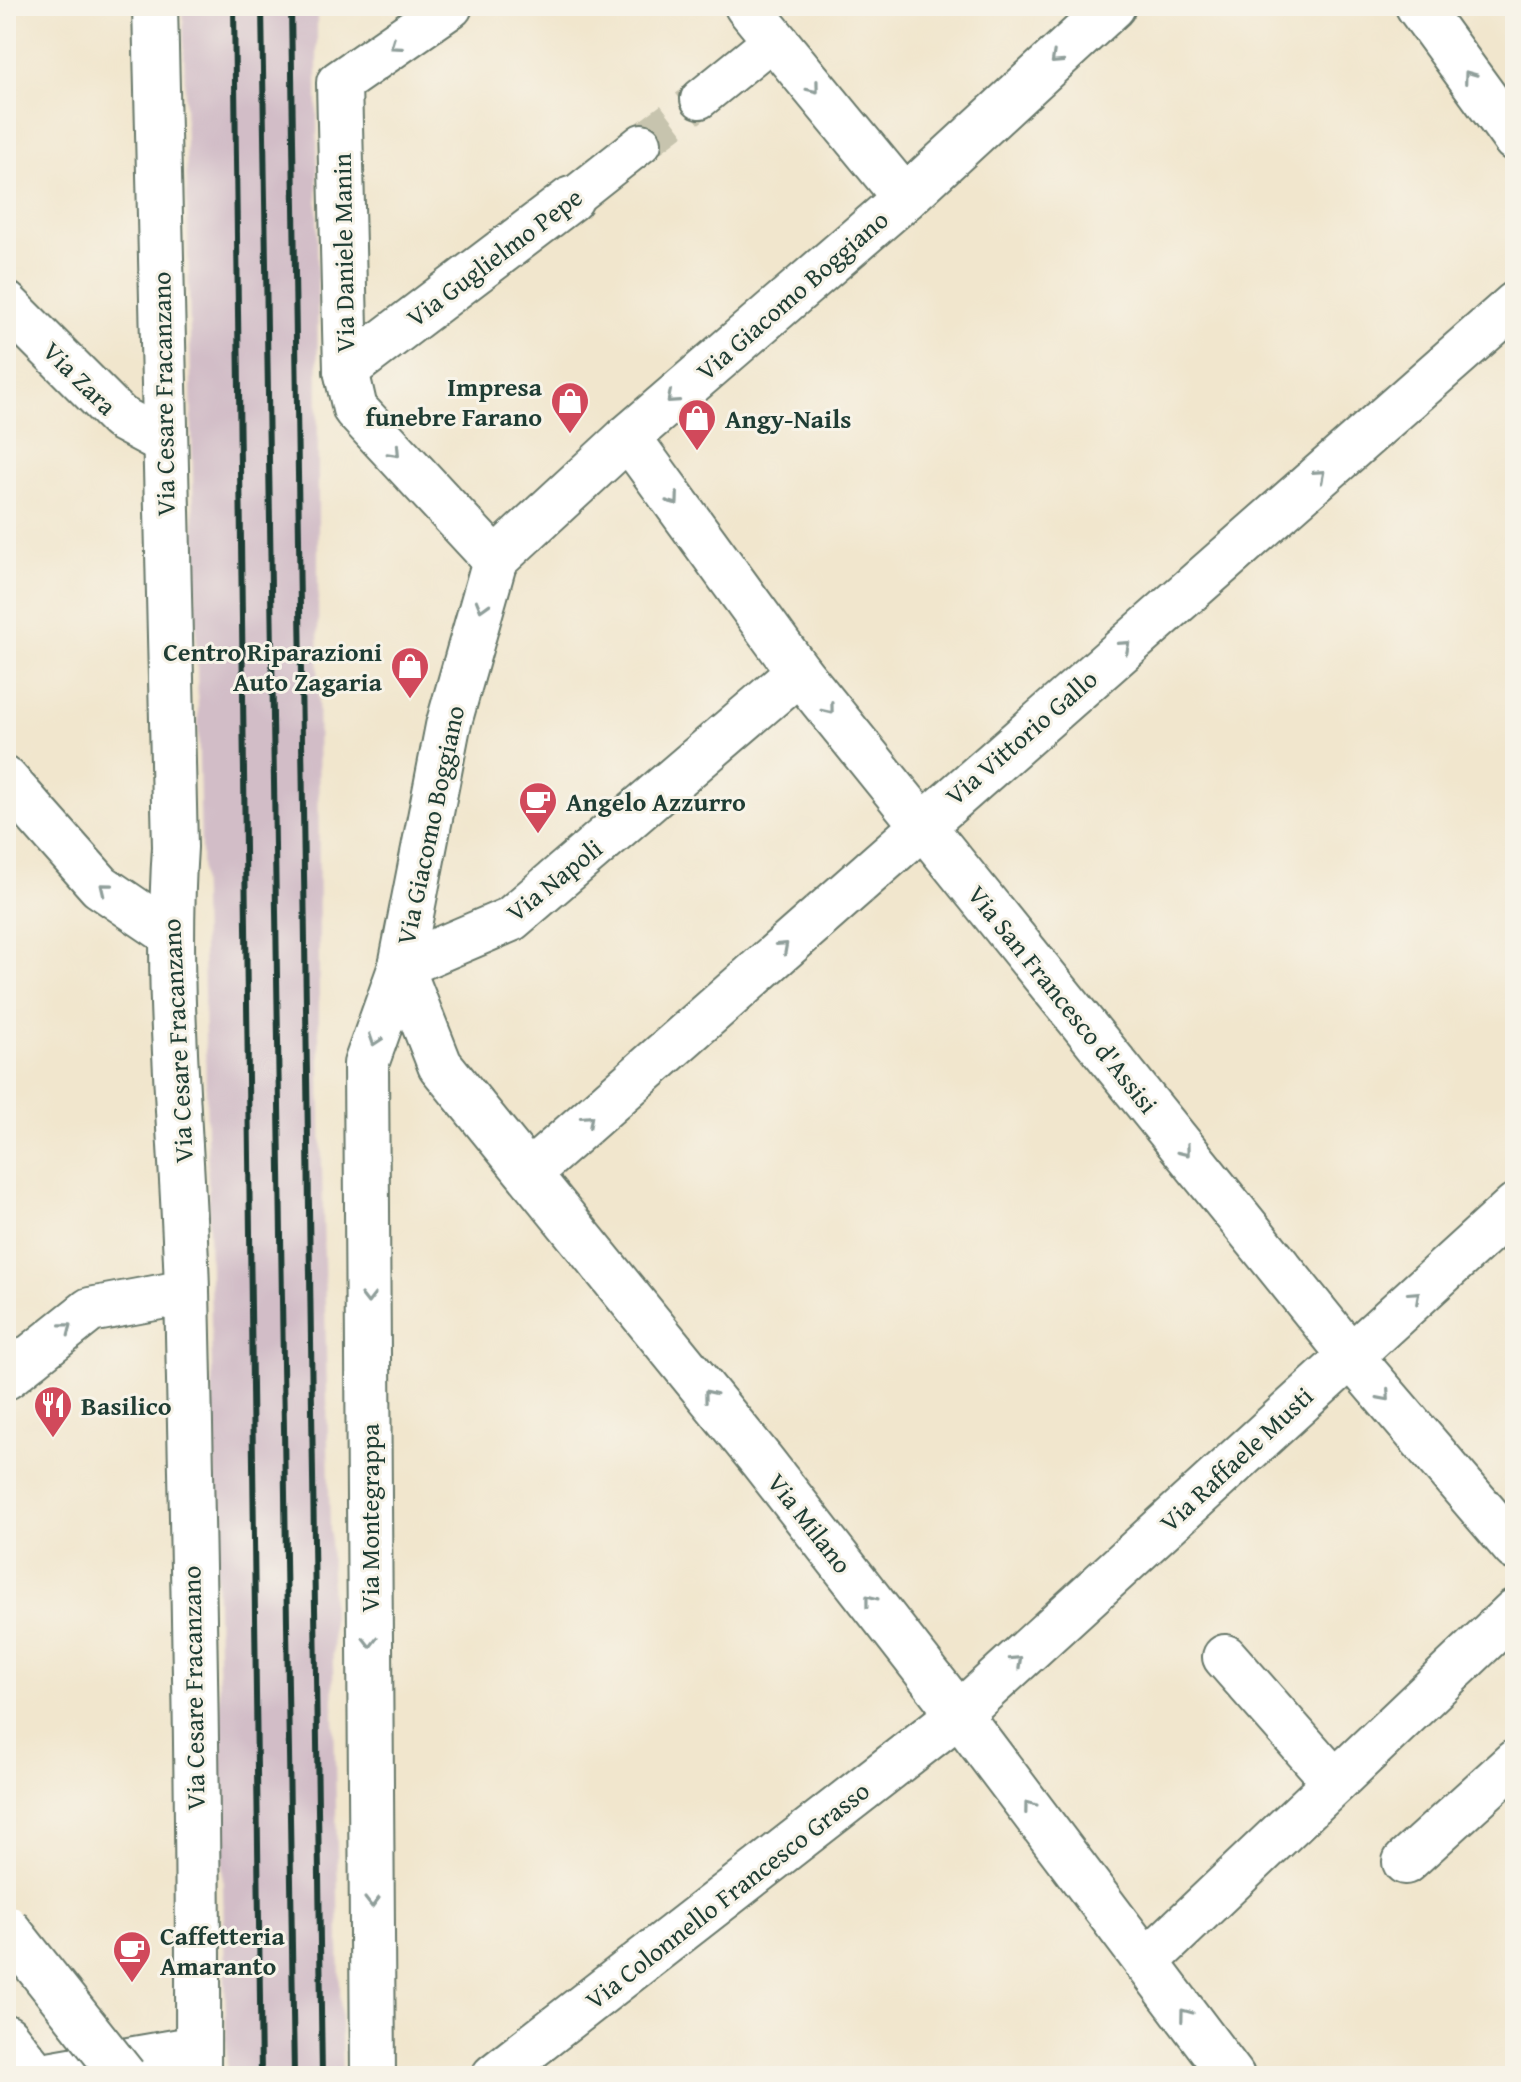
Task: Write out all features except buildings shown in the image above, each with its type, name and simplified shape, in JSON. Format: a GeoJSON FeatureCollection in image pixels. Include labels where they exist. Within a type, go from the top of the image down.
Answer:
{"type":"FeatureCollection","features":[{"type":"Feature","properties":{"kind":"street","name":"Via Cesare Fracanzano"},"geometry":{"type":"LineString","coordinates":[[155,6],[175,847],[169,933],[187,1292],[198,2062]]}},
{"type":"Feature","properties":{"kind":"street","name":"Via Daniele Manin"},"geometry":{"type":"LineString","coordinates":[[450,6],[339,83],[346,370],[355,409],[495,560]]}},
{"type":"Feature","properties":{"kind":"street","name":"Via Giacomo Boggiano"},"geometry":{"type":"LineString","coordinates":[[401,966],[448,726],[495,560],[628,437],[905,198],[1113,6]]}},
{"type":"Feature","properties":{"kind":"street"},"geometry":{"type":"LineString","coordinates":[[1418,6],[1515,139]]}},
{"type":"Feature","properties":{"kind":"street"},"geometry":{"type":"LineString","coordinates":[[700,99],[760,22],[905,198]]}},
{"type":"Feature","properties":{"kind":"street","name":"Via Guglielmo Pepe"},"geometry":{"type":"LineString","coordinates":[[346,370],[642,143]]}},
{"type":"Feature","properties":{"kind":"street","name":"Via Zara"},"geometry":{"type":"LineString","coordinates":[[6,304],[120,418],[163,441]]}},
{"type":"Feature","properties":{"kind":"street","name":"Via Vittorio Gallo"},"geometry":{"type":"LineString","coordinates":[[530,1172],[921,824],[1515,304]]}},
{"type":"Feature","properties":{"kind":"street","name":"Via San Francesco d'Assisi"},"geometry":{"type":"LineString","coordinates":[[628,437],[799,672],[1350,1355],[1515,1548]]}},
{"type":"Feature","properties":{"kind":"street","name":"Via Napoli"},"geometry":{"type":"LineString","coordinates":[[401,966],[511,919],[799,672]]}},
{"type":"Feature","properties":{"kind":"street"},"geometry":{"type":"LineString","coordinates":[[7,784],[100,886],[169,933]]}},
{"type":"Feature","properties":{"kind":"street","name":"Via Milano"},"geometry":{"type":"LineString","coordinates":[[401,966],[440,1065],[530,1172],[959,1714],[1232,2076]]}},
{"type":"Feature","properties":{"kind":"street","name":"Via Montegrappa"},"geometry":{"type":"LineString","coordinates":[[373,2076],[366,1064],[401,966]]}},
{"type":"Feature","properties":{"kind":"street","name":"Via Raffaele Musti"},"geometry":{"type":"LineString","coordinates":[[959,1714],[1515,1206]]}},
{"type":"Feature","properties":{"kind":"street"},"geometry":{"type":"LineString","coordinates":[[6,1377],[90,1310],[187,1292]]}},
{"type":"Feature","properties":{"kind":"street"},"geometry":{"type":"LineString","coordinates":[[1146,1962],[1515,1611]]}},
{"type":"Feature","properties":{"kind":"street"},"geometry":{"type":"LineString","coordinates":[[1225,1657],[1335,1782]]}},
{"type":"Feature","properties":{"kind":"street","name":"Via Colonnello Francesco Grasso"},"geometry":{"type":"LineString","coordinates":[[494,2076],[959,1714]]}},
{"type":"Feature","properties":{"kind":"street"},"geometry":{"type":"LineString","coordinates":[[1405,1862],[1515,1762]]}},
{"type":"Feature","properties":{"kind":"street"},"geometry":{"type":"LineString","coordinates":[[6,1927],[124,2076]]}},
{"type":"Feature","properties":{"kind":"street"},"geometry":{"type":"LineString","coordinates":[[6,2037],[37,2076],[198,2062]]}},
{"type":"Feature","properties":{"kind":"shaded area"},"geometry":{"type":"Polygon","coordinates":[[[183,6],[317,6],[319,1031],[342,2076],[227,2076],[183,6]]]}},
{"type":"Feature","properties":{"kind":"tunnel"},"geometry":{"type":"LineString","coordinates":[[642,143],[700,99]]}},
{"type":"Feature","properties":{"kind":"railway"},"geometry":{"type":"LineString","coordinates":[[234,6],[261,2076]]}},
{"type":"Feature","properties":{"kind":"railway"},"geometry":{"type":"LineString","coordinates":[[262,6],[294,2076]]}},
{"type":"Feature","properties":{"kind":"railway"},"geometry":{"type":"LineString","coordinates":[[291,6],[322,2076]]}},
{"type":"Feature","properties":{"kind":"place","name":"Impresa funebre Farano"},"geometry":{"type":"Point","coordinates":[570,435]}},
{"type":"Feature","properties":{"kind":"place","name":"Angy-Nails"},"geometry":{"type":"Point","coordinates":[697,452]}},
{"type":"Feature","properties":{"kind":"place","name":"Centro Riparazioni Auto Zagaria"},"geometry":{"type":"Point","coordinates":[410,700]}},
{"type":"Feature","properties":{"kind":"place","name":"Angelo Azzurro"},"geometry":{"type":"Point","coordinates":[538,835]}},
{"type":"Feature","properties":{"kind":"place","name":"Basilico"},"geometry":{"type":"Point","coordinates":[53,1439]}},
{"type":"Feature","properties":{"kind":"place","name":"Caffetteria Amaranto"},"geometry":{"type":"Point","coordinates":[132,1984]}}]}
